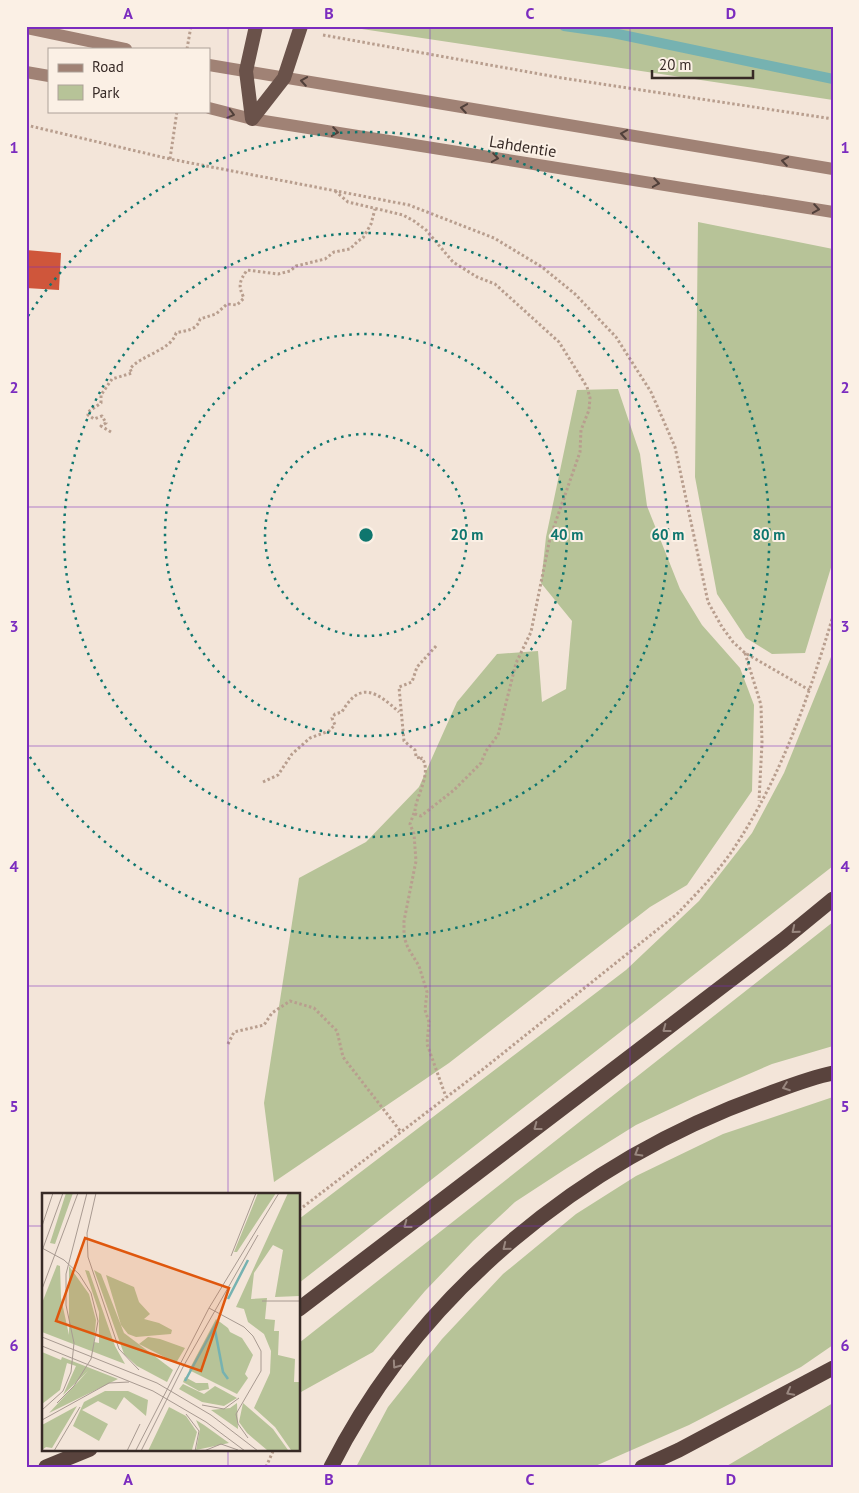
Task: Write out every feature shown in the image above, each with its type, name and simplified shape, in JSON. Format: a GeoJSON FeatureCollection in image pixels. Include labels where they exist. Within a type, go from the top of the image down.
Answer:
{"type":"FeatureCollection","features":[{"type":"Feature","properties":{"kind":"highway"},"geometry":{"type":"LineString","coordinates":[[252,119],[246,71],[256,26]]}},
{"type":"Feature","properties":{"kind":"highway"},"geometry":{"type":"LineString","coordinates":[[252,119],[284,78],[300,28]]}},
{"type":"Feature","properties":{"kind":"highway"},"geometry":{"type":"LineString","coordinates":[[300,1308],[783,940],[833,899]]}},
{"type":"Feature","properties":{"kind":"highway"},"geometry":{"type":"LineString","coordinates":[[331,1467],[349,1431],[417,1335],[487,1262],[560,1202],[639,1152],[723,1110],[814,1077],[833,1073]]}},
{"type":"Feature","properties":{"kind":"highway"},"geometry":{"type":"LineString","coordinates":[[642,1467],[679,1450],[833,1368]]}},
{"type":"Feature","properties":{"kind":"highway"},"geometry":{"type":"LineString","coordinates":[[46,1467],[88,1450]]}},
{"type":"Feature","properties":{"kind":"main road"},"geometry":{"type":"LineString","coordinates":[[26,28],[121,48]]}},
{"type":"Feature","properties":{"kind":"main road","name":"Lahdentie"},"geometry":{"type":"LineString","coordinates":[[210,65],[833,169]]}},
{"type":"Feature","properties":{"kind":"main road"},"geometry":{"type":"LineString","coordinates":[[26,72],[48,76]]}},
{"type":"Feature","properties":{"kind":"main road","name":"Lahdentie"},"geometry":{"type":"LineString","coordinates":[[210,108],[252,119],[833,212]]}},
{"type":"Feature","properties":{"kind":"path"},"geometry":{"type":"LineString","coordinates":[[187,48],[191,26]]}},
{"type":"Feature","properties":{"kind":"path"},"geometry":{"type":"LineString","coordinates":[[300,28],[562,78],[833,119]]}},
{"type":"Feature","properties":{"kind":"path"},"geometry":{"type":"LineString","coordinates":[[170,159],[177,112]]}},
{"type":"Feature","properties":{"kind":"path"},"geometry":{"type":"LineString","coordinates":[[26,125],[170,159],[409,205],[494,238],[542,267],[575,294],[616,337],[651,392],[675,447],[708,602],[733,642],[745,653],[811,691]]}},
{"type":"Feature","properties":{"kind":"path"},"geometry":{"type":"LineString","coordinates":[[334,191],[344,201],[404,216],[414,221],[426,230],[453,262],[477,277],[495,284],[559,342],[587,387],[590,398],[589,410],[581,430],[580,452],[550,538],[531,632],[516,663],[498,735],[480,763],[454,790],[427,813],[417,816],[415,810]]}},
{"type":"Feature","properties":{"kind":"path"},"geometry":{"type":"LineString","coordinates":[[111,432],[101,426],[106,423],[102,416],[94,419],[88,415],[88,412],[101,403],[101,395],[112,379],[132,373],[130,369],[133,365],[152,355],[174,339],[176,333],[194,329],[199,325],[200,319],[216,314],[227,304],[237,305],[244,298],[239,287],[240,280],[247,270],[278,274],[325,259],[334,252],[350,249],[363,238],[371,224],[375,210]]}},
{"type":"Feature","properties":{"kind":"path"},"geometry":{"type":"LineString","coordinates":[[300,1209],[446,1097],[677,914],[729,854],[759,804],[787,751],[811,691],[833,616]]}},
{"type":"Feature","properties":{"kind":"path"},"geometry":{"type":"LineString","coordinates":[[437,645],[417,667],[412,682],[399,688],[404,740],[415,750],[416,756],[424,760],[426,770],[410,824],[414,834],[416,861],[404,921],[404,937],[408,948],[419,966],[427,992],[426,1010],[429,1022],[427,1044],[446,1097]]}},
{"type":"Feature","properties":{"kind":"path"},"geometry":{"type":"LineString","coordinates":[[745,653],[762,706],[759,804]]}},
{"type":"Feature","properties":{"kind":"path"},"geometry":{"type":"LineString","coordinates":[[263,782],[278,775],[292,754],[310,738],[329,731],[335,725],[332,718],[335,714],[342,712],[350,699],[358,693],[368,692],[382,697],[400,712]]}},
{"type":"Feature","properties":{"kind":"path"},"geometry":{"type":"LineString","coordinates":[[228,1044],[234,1032],[264,1025],[272,1013],[290,1001],[314,1008],[336,1031],[343,1058],[401,1132]]}},
{"type":"Feature","properties":{"kind":"path"},"geometry":{"type":"LineString","coordinates":[[266,1467],[274,1450]]}},
{"type":"Feature","properties":{"kind":"green space"},"geometry":{"type":"Polygon","coordinates":[[[342,26],[833,26],[833,100],[342,26]]]}},
{"type":"Feature","properties":{"kind":"green space"},"geometry":{"type":"Polygon","coordinates":[[[698,222],[833,249],[833,561],[805,653],[772,654],[746,638],[717,594],[695,477],[698,222]]]}},
{"type":"Feature","properties":{"kind":"green space"},"geometry":{"type":"Polygon","coordinates":[[[618,389],[640,454],[647,506],[680,589],[702,625],[740,668],[754,705],[752,791],[687,885],[650,907],[449,1063],[274,1182],[264,1103],[299,878],[366,842],[419,787],[457,702],[497,654],[538,651],[542,702],[566,689],[572,621],[541,583],[546,537],[577,390],[618,389]]]}},
{"type":"Feature","properties":{"kind":"green space"},"geometry":{"type":"Polygon","coordinates":[[[833,652],[833,866],[300,1282],[300,1218],[626,970],[699,901],[752,833],[784,773],[833,652]]]}},
{"type":"Feature","properties":{"kind":"green space"},"geometry":{"type":"Polygon","coordinates":[[[833,922],[833,1046],[772,1064],[698,1096],[636,1125],[567,1168],[515,1202],[473,1241],[425,1291],[373,1352],[301,1392],[300,1342],[833,922]]]}},
{"type":"Feature","properties":{"kind":"green space"},"geometry":{"type":"Polygon","coordinates":[[[833,1097],[833,1345],[801,1367],[689,1425],[593,1467],[356,1467],[388,1407],[442,1339],[503,1274],[576,1214],[636,1176],[723,1134],[833,1097]]]}},
{"type":"Feature","properties":{"kind":"green space"},"geometry":{"type":"Polygon","coordinates":[[[833,1403],[833,1467],[725,1467],[833,1403]]]}},
{"type":"Feature","properties":{"kind":"building"},"geometry":{"type":"Polygon","coordinates":[[[26,250],[61,253],[59,290],[26,288],[26,250]]]}},
{"type":"Feature","properties":{"kind":"waterway"},"geometry":{"type":"LineString","coordinates":[[564,26],[613,33],[833,79]]}}]}
